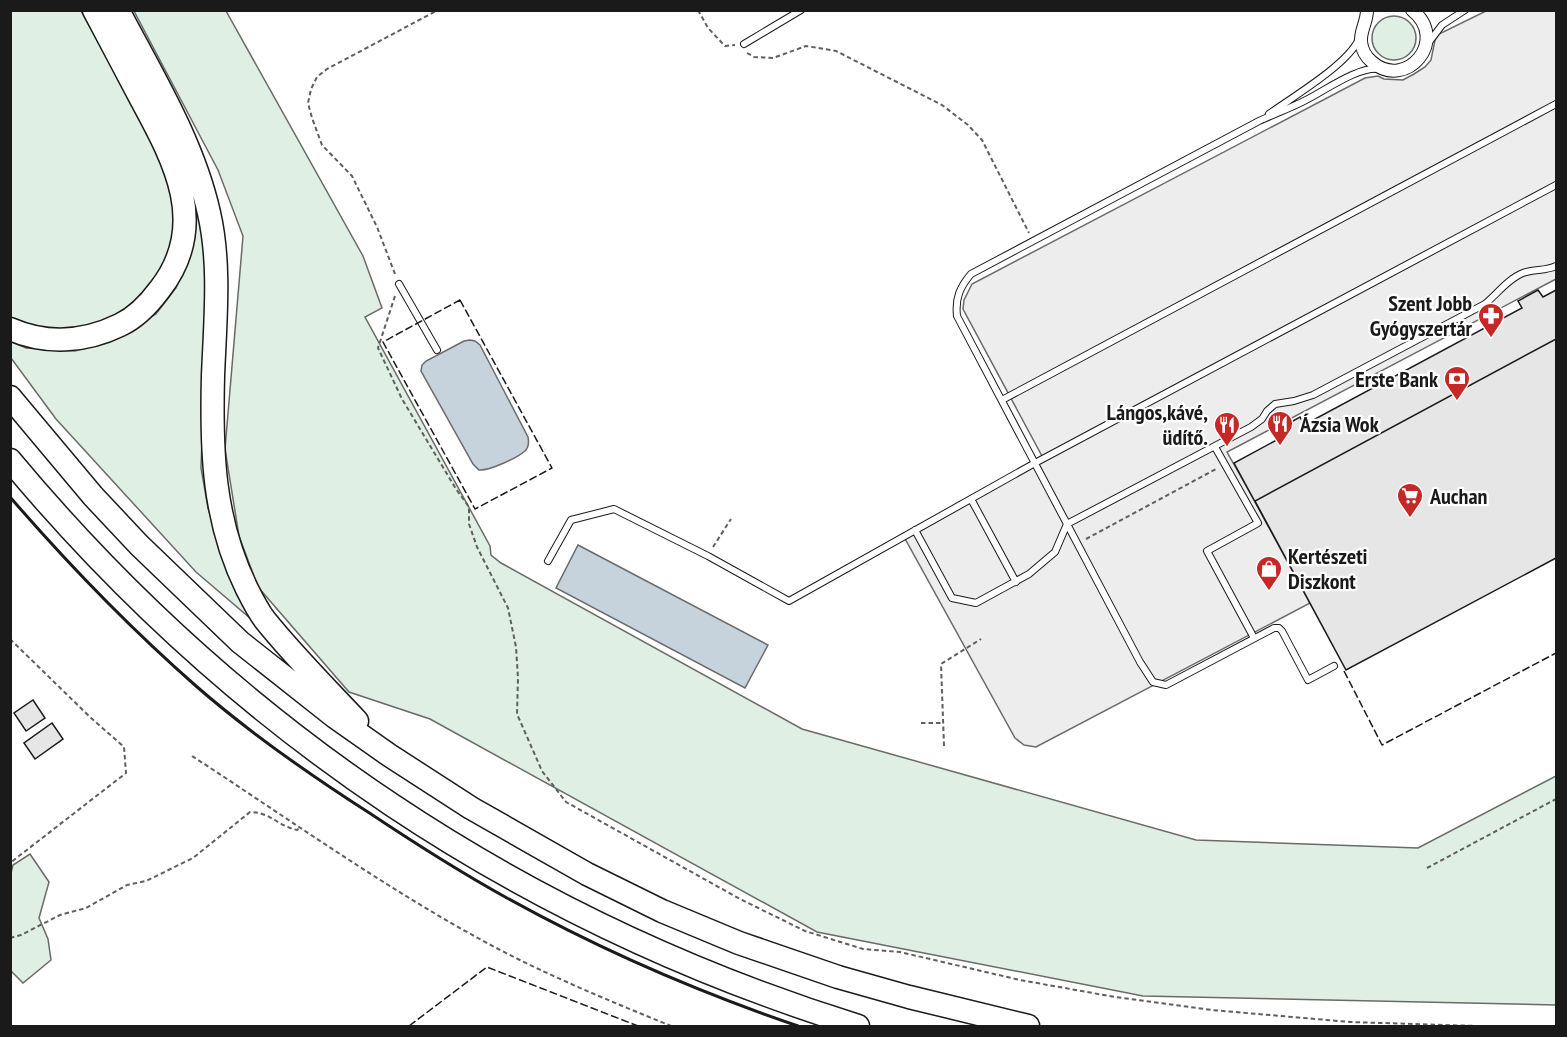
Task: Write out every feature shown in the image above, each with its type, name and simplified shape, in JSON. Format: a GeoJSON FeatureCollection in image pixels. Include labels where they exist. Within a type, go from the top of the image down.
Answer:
{"type":"FeatureCollection","features":[{"type":"Feature","properties":{"kind":"highway"},"geometry":{"type":"LineString","coordinates":[[10,329],[21,334],[47,339],[71,340],[100,334],[124,323],[147,307],[169,278],[179,255],[184,217],[180,183],[167,148],[94,10]]}},
{"type":"Feature","properties":{"kind":"highway"},"geometry":{"type":"LineString","coordinates":[[118,10],[176,121],[199,177],[209,214],[214,250],[216,308],[212,432],[214,482],[228,540],[240,574],[264,619],[388,755]]}},
{"type":"Feature","properties":{"kind":"highway"},"geometry":{"type":"LineString","coordinates":[[10,397],[108,513],[240,642],[335,717],[388,755],[528,842],[662,911],[739,943],[838,977],[1028,1026]]}},
{"type":"Feature","properties":{"kind":"highway"},"geometry":{"type":"LineString","coordinates":[[10,460],[54,512],[123,585],[196,654],[279,724],[339,769],[420,824],[512,880],[596,924],[727,982],[858,1026]]}},
{"type":"Feature","properties":{"kind":"street"},"geometry":{"type":"LineString","coordinates":[[1370,13],[1361,34],[1361,43],[1369,59],[1384,69],[1394,71],[1413,64],[1421,57],[1425,48],[1426,32],[1416,11]]}},
{"type":"Feature","properties":{"kind":"lane"},"geometry":{"type":"LineString","coordinates":[[744,44],[801,10]]}},
{"type":"Feature","properties":{"kind":"lane"},"geometry":{"type":"LineString","coordinates":[[1425,48],[1442,25],[1465,10]]}},
{"type":"Feature","properties":{"kind":"lane"},"geometry":{"type":"LineString","coordinates":[[1258,121],[1344,59],[1356,46],[1361,34]]}},
{"type":"Feature","properties":{"kind":"lane"},"geometry":{"type":"LineString","coordinates":[[1334,666],[1308,680],[1279,628],[1274,628],[1166,685],[1153,682],[1140,662],[957,316],[956,304],[961,286],[971,274],[1258,121],[1306,100],[1355,74],[1375,68],[1384,69]]}},
{"type":"Feature","properties":{"kind":"lane"},"geometry":{"type":"LineString","coordinates":[[1002,400],[1557,104]]}},
{"type":"Feature","properties":{"kind":"lane"},"geometry":{"type":"LineString","coordinates":[[548,561],[571,520],[614,509],[708,556],[789,601],[1035,463],[1557,185]]}},
{"type":"Feature","properties":{"kind":"lane"},"geometry":{"type":"LineString","coordinates":[[915,530],[952,598],[976,603],[1029,574],[1055,552],[1067,524],[1262,420],[1275,404],[1313,395],[1485,304],[1521,273],[1557,266]]}},
{"type":"Feature","properties":{"kind":"lane"},"geometry":{"type":"LineString","coordinates":[[399,284],[437,350]]}},
{"type":"Feature","properties":{"kind":"lane"},"geometry":{"type":"LineString","coordinates":[[1215,447],[1258,523],[1207,551],[1254,638]]}},
{"type":"Feature","properties":{"kind":"lane"},"geometry":{"type":"LineString","coordinates":[[971,499],[1016,582]]}},
{"type":"Feature","properties":{"kind":"path"},"geometry":{"type":"LineString","coordinates":[[438,10],[327,69],[317,77],[308,103],[322,145],[352,176],[378,227],[399,284],[378,348],[402,399],[469,507],[470,524],[477,547],[508,608],[516,647],[517,714],[542,771],[566,802],[749,903],[805,931],[863,949],[900,952],[1020,980],[1115,997],[1201,1008],[1350,1022],[1477,1026]]}},
{"type":"Feature","properties":{"kind":"path"},"geometry":{"type":"LineString","coordinates":[[698,10],[708,28],[725,46],[744,44]]}},
{"type":"Feature","properties":{"kind":"path"},"geometry":{"type":"LineString","coordinates":[[733,45],[754,57],[772,58],[806,46],[836,51],[942,105],[968,125],[982,140],[1034,241]]}},
{"type":"Feature","properties":{"kind":"path"},"geometry":{"type":"LineString","coordinates":[[1077,543],[1225,465]]}},
{"type":"Feature","properties":{"kind":"path"},"geometry":{"type":"LineString","coordinates":[[708,556],[731,519]]}},
{"type":"Feature","properties":{"kind":"path"},"geometry":{"type":"LineString","coordinates":[[10,639],[124,747],[126,773],[10,863]]}},
{"type":"Feature","properties":{"kind":"path"},"geometry":{"type":"LineString","coordinates":[[944,746],[941,664],[981,639]]}},
{"type":"Feature","properties":{"kind":"path"},"geometry":{"type":"LineString","coordinates":[[921,723],[944,723]]}},
{"type":"Feature","properties":{"kind":"path"},"geometry":{"type":"LineString","coordinates":[[192,756],[386,884],[476,938],[570,985],[671,1026]]}},
{"type":"Feature","properties":{"kind":"path"},"geometry":{"type":"LineString","coordinates":[[1427,868],[1557,799]]}},
{"type":"Feature","properties":{"kind":"path"},"geometry":{"type":"LineString","coordinates":[[10,938],[60,915],[86,908],[127,885],[146,881],[193,858],[250,812],[268,815],[283,827],[292,830],[297,831],[301,827]]}},
{"type":"Feature","properties":{"kind":"path"},"geometry":{"type":"LineString","coordinates":[[1528,1026],[1557,1026]]}},
{"type":"Feature","properties":{"kind":"green space"},"geometry":{"type":"Polygon","coordinates":[[[11,11],[81,11],[160,156],[173,186],[176,234],[166,271],[144,302],[110,324],[55,333],[11,318],[11,11]]]}},
{"type":"Feature","properties":{"kind":"green space"},"geometry":{"type":"Polygon","coordinates":[[[134,11],[226,11],[363,256],[382,308],[365,317],[490,546],[491,555],[501,563],[802,729],[1196,840],[1418,848],[1556,776],[1556,1005],[1143,996],[817,932],[430,719],[349,692],[258,587],[239,536],[225,449],[243,236],[218,170],[134,11]]]}},
{"type":"Feature","properties":{"kind":"green space"},"geometry":{"type":"Polygon","coordinates":[[[1394,16],[1409,23],[1416,38],[1409,53],[1394,60],[1379,53],[1372,38],[1379,23],[1394,16]]]}},
{"type":"Feature","properties":{"kind":"green space"},"geometry":{"type":"Polygon","coordinates":[[[197,209],[205,240],[207,301],[201,468],[208,508],[233,586],[258,625],[196,572],[56,419],[11,358],[11,341],[26,348],[75,351],[110,341],[156,314],[176,288],[187,260],[197,209]]]}},
{"type":"Feature","properties":{"kind":"green space"},"geometry":{"type":"Polygon","coordinates":[[[30,854],[49,882],[39,918],[48,939],[51,960],[23,983],[11,971],[10,877],[13,865],[30,854]]]}},
{"type":"Feature","properties":{"kind":"shaded area"},"geometry":{"type":"Polygon","coordinates":[[[1486,11],[1556,11],[1556,279],[1227,452],[1312,602],[1036,747],[1024,745],[1015,738],[903,535],[1043,458],[963,309],[964,300],[972,284],[1365,78],[1378,76],[1384,79],[1403,80],[1425,67],[1431,60],[1435,40],[1439,34],[1486,11]]]}},
{"type":"Feature","properties":{"kind":"shaded area"},"geometry":{"type":"Polygon","coordinates":[[[470,340],[480,345],[528,437],[527,448],[521,454],[503,464],[484,470],[479,470],[473,464],[421,371],[426,361],[470,340]]]}},
{"type":"Feature","properties":{"kind":"shaded area"},"geometry":{"type":"Polygon","coordinates":[[[578,545],[768,645],[745,688],[556,588],[578,545]]]}},
{"type":"Feature","properties":{"kind":"building","name":"Auchan"},"geometry":{"type":"Polygon","coordinates":[[[1538,290],[1543,297],[1556,290],[1556,558],[1346,670],[1234,463],[1284,436],[1280,428],[1300,417],[1304,425],[1522,308],[1518,301],[1538,290]]]}},
{"type":"Feature","properties":{"kind":"building","name":"Auchan"},"geometry":{"type":"Polygon","coordinates":[[[1556,339],[1556,558],[1346,670],[1255,501],[1556,339]]]}},
{"type":"Feature","properties":{"kind":"building"},"geometry":{"type":"Polygon","coordinates":[[[33,700],[45,718],[26,731],[14,713],[33,700]]]}},
{"type":"Feature","properties":{"kind":"building"},"geometry":{"type":"Polygon","coordinates":[[[52,723],[63,739],[35,759],[24,743],[52,723]]]}},
{"type":"Feature","properties":{"kind":"fence"},"geometry":{"type":"LineString","coordinates":[[460,300],[552,468],[475,509],[383,342],[460,300]]}},
{"type":"Feature","properties":{"kind":"fence"},"geometry":{"type":"LineString","coordinates":[[1344,671],[1382,745],[1556,653]]}},
{"type":"Feature","properties":{"kind":"fence"},"geometry":{"type":"LineString","coordinates":[[409,1026],[487,967],[638,1026]]}},
{"type":"Feature","properties":{"kind":"wall"},"geometry":{"type":"LineString","coordinates":[[10,497],[100,595],[171,664],[238,721],[326,784],[455,868],[577,935],[723,999],[798,1026]]}},
{"type":"Feature","properties":{"kind":"place","name":"Szent Jobb Gyógyszertár"},"geometry":{"type":"Point","coordinates":[1491,339]}},
{"type":"Feature","properties":{"kind":"place","name":"Erste Bank"},"geometry":{"type":"Point","coordinates":[1457,402]}},
{"type":"Feature","properties":{"kind":"place","name":"Ázsia Wok"},"geometry":{"type":"Point","coordinates":[1280,447]}},
{"type":"Feature","properties":{"kind":"place","name":"Lángos,kávé, üdítő."},"geometry":{"type":"Point","coordinates":[1227,448]}},
{"type":"Feature","properties":{"kind":"place","name":"Auchan"},"geometry":{"type":"Point","coordinates":[1410,519]}},
{"type":"Feature","properties":{"kind":"place","name":"Kertészeti Diszkont"},"geometry":{"type":"Point","coordinates":[1269,592]}}]}
